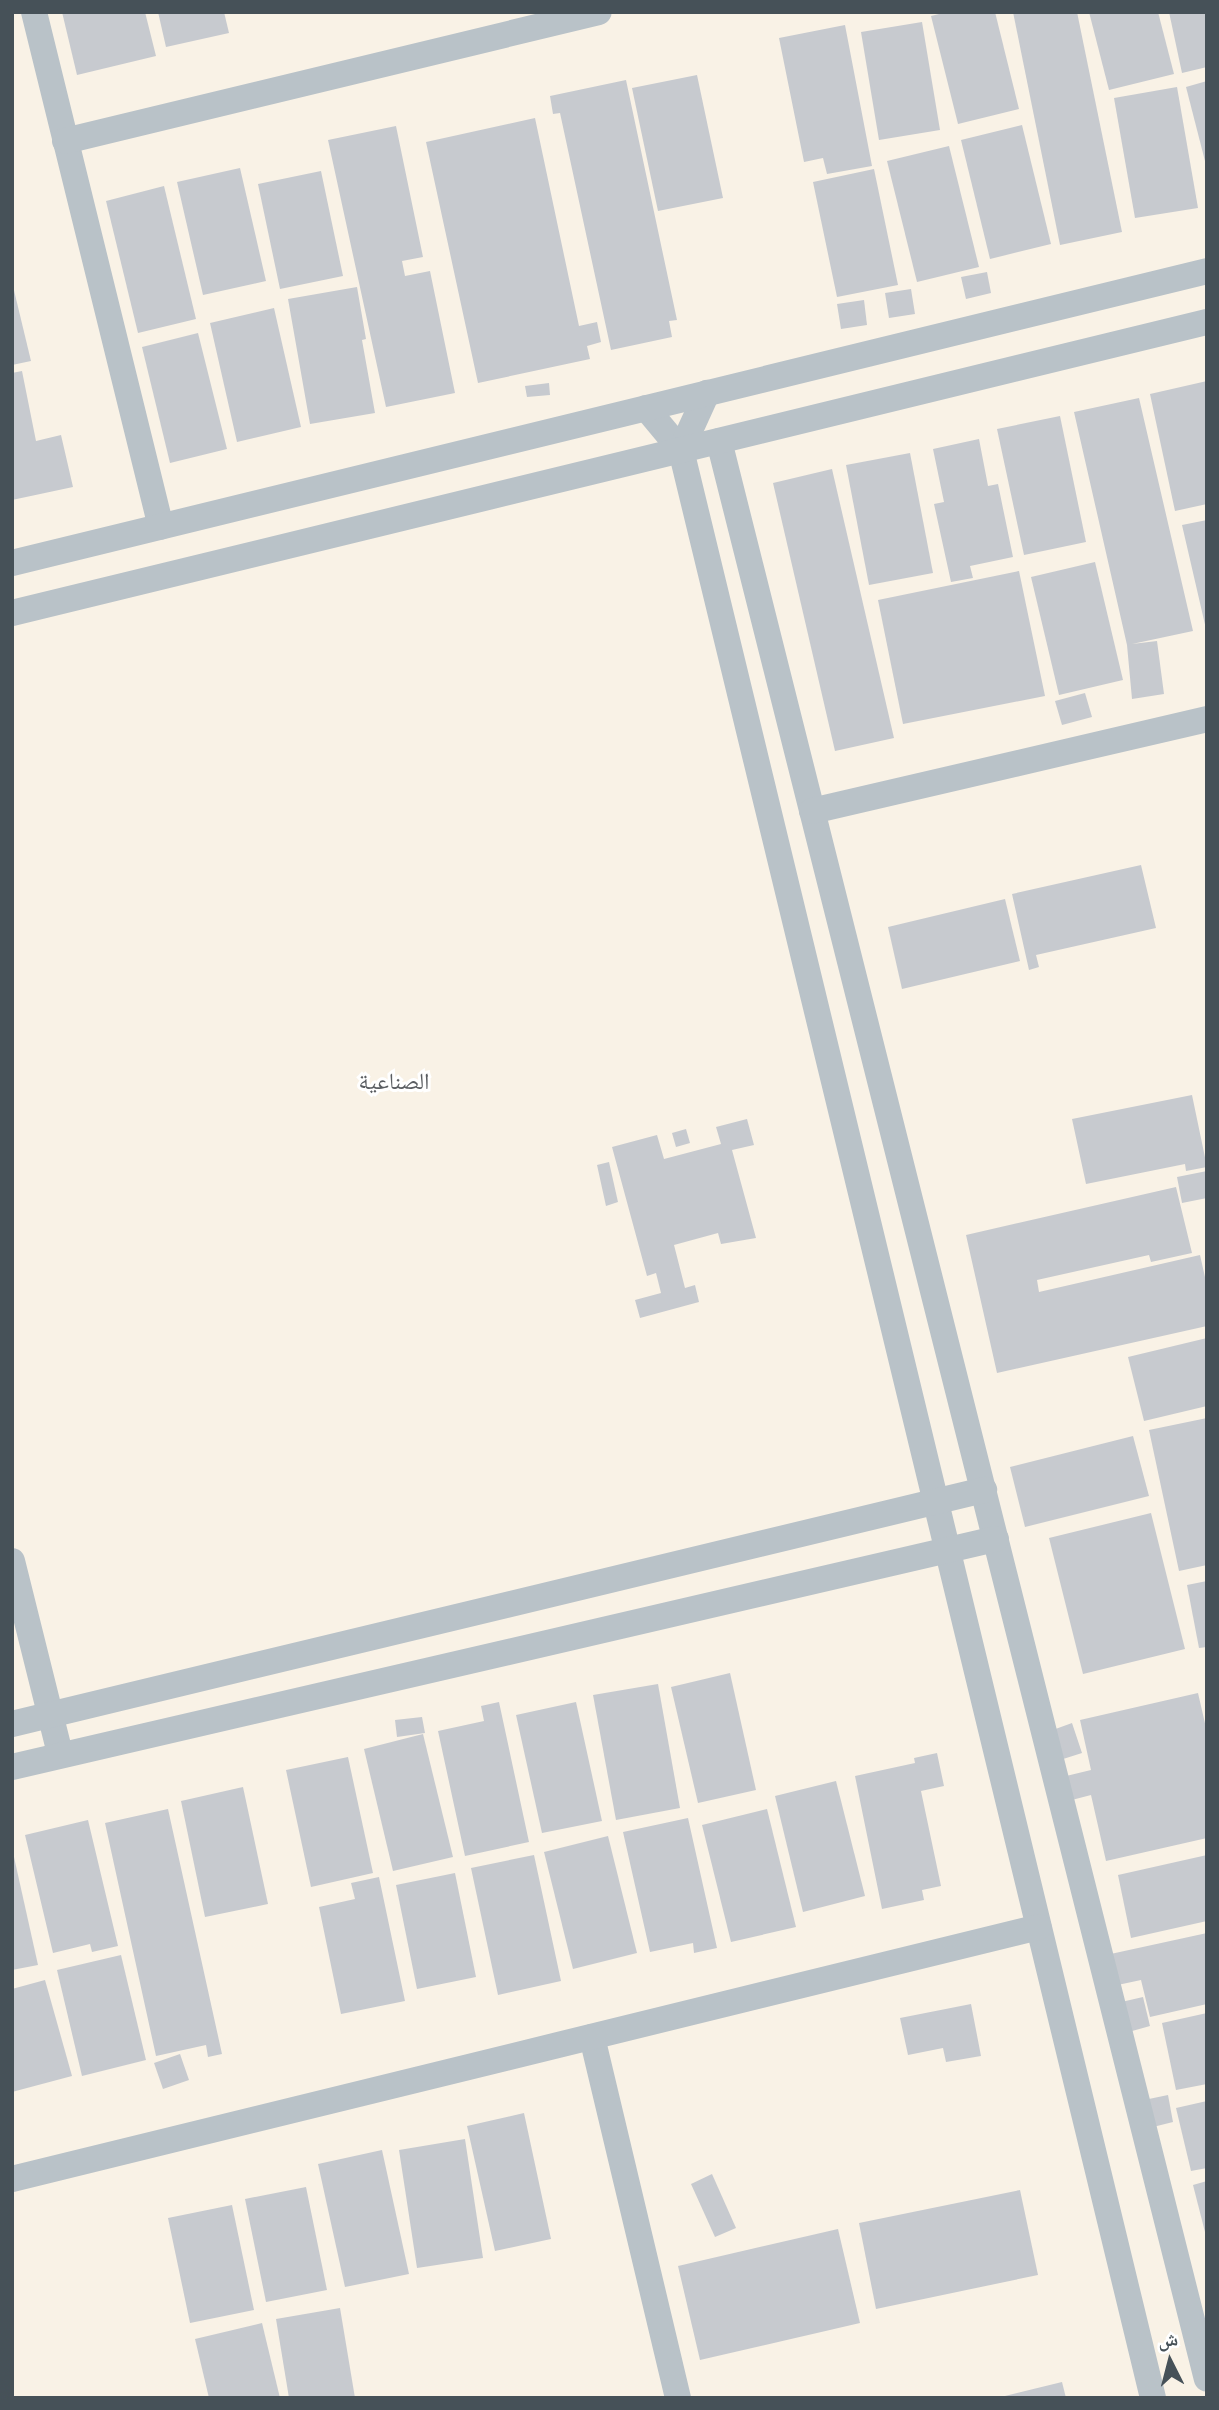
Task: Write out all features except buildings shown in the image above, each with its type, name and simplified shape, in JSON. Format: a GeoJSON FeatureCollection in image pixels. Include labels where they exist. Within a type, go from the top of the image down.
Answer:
{"type":"FeatureCollection","features":[{"type":"Feature","properties":{"kind":"street"},"geometry":{"type":"LineString","coordinates":[[34,12],[161,527]]}},
{"type":"Feature","properties":{"kind":"street"},"geometry":{"type":"LineString","coordinates":[[65,141],[599,12]]}},
{"type":"Feature","properties":{"kind":"street"},"geometry":{"type":"LineString","coordinates":[[12,563],[1207,271]]}},
{"type":"Feature","properties":{"kind":"street"},"geometry":{"type":"LineString","coordinates":[[12,613],[1207,322]]}},
{"type":"Feature","properties":{"kind":"street"},"geometry":{"type":"LineString","coordinates":[[681,450],[707,393]]}},
{"type":"Feature","properties":{"kind":"street"},"geometry":{"type":"LineString","coordinates":[[646,408],[681,450],[1153,2398]]}},
{"type":"Feature","properties":{"kind":"street"},"geometry":{"type":"LineString","coordinates":[[719,440],[1207,2379]]}},
{"type":"Feature","properties":{"kind":"street"},"geometry":{"type":"LineString","coordinates":[[812,811],[1205,727]]}},
{"type":"Feature","properties":{"kind":"street"},"geometry":{"type":"LineString","coordinates":[[12,1724],[984,1490]]}},
{"type":"Feature","properties":{"kind":"street"},"geometry":{"type":"LineString","coordinates":[[12,1767],[996,1539]]}},
{"type":"Feature","properties":{"kind":"street"},"geometry":{"type":"LineString","coordinates":[[12,1562],[60,1754]]}},
{"type":"Feature","properties":{"kind":"street"},"geometry":{"type":"LineString","coordinates":[[12,2179],[1039,1927]]}},
{"type":"Feature","properties":{"kind":"street"},"geometry":{"type":"LineString","coordinates":[[592,2037],[678,2398]]}},
{"type":"Feature","properties":{"kind":"shaded area"},"geometry":{"type":"Polygon","coordinates":[[[12,12],[1207,12],[1207,2398],[12,2398],[12,12]]]}},
{"type":"Feature","properties":{"kind":"district","name":"الصناعية"},"geometry":{"type":"Point","coordinates":[394,1081]}}]}
